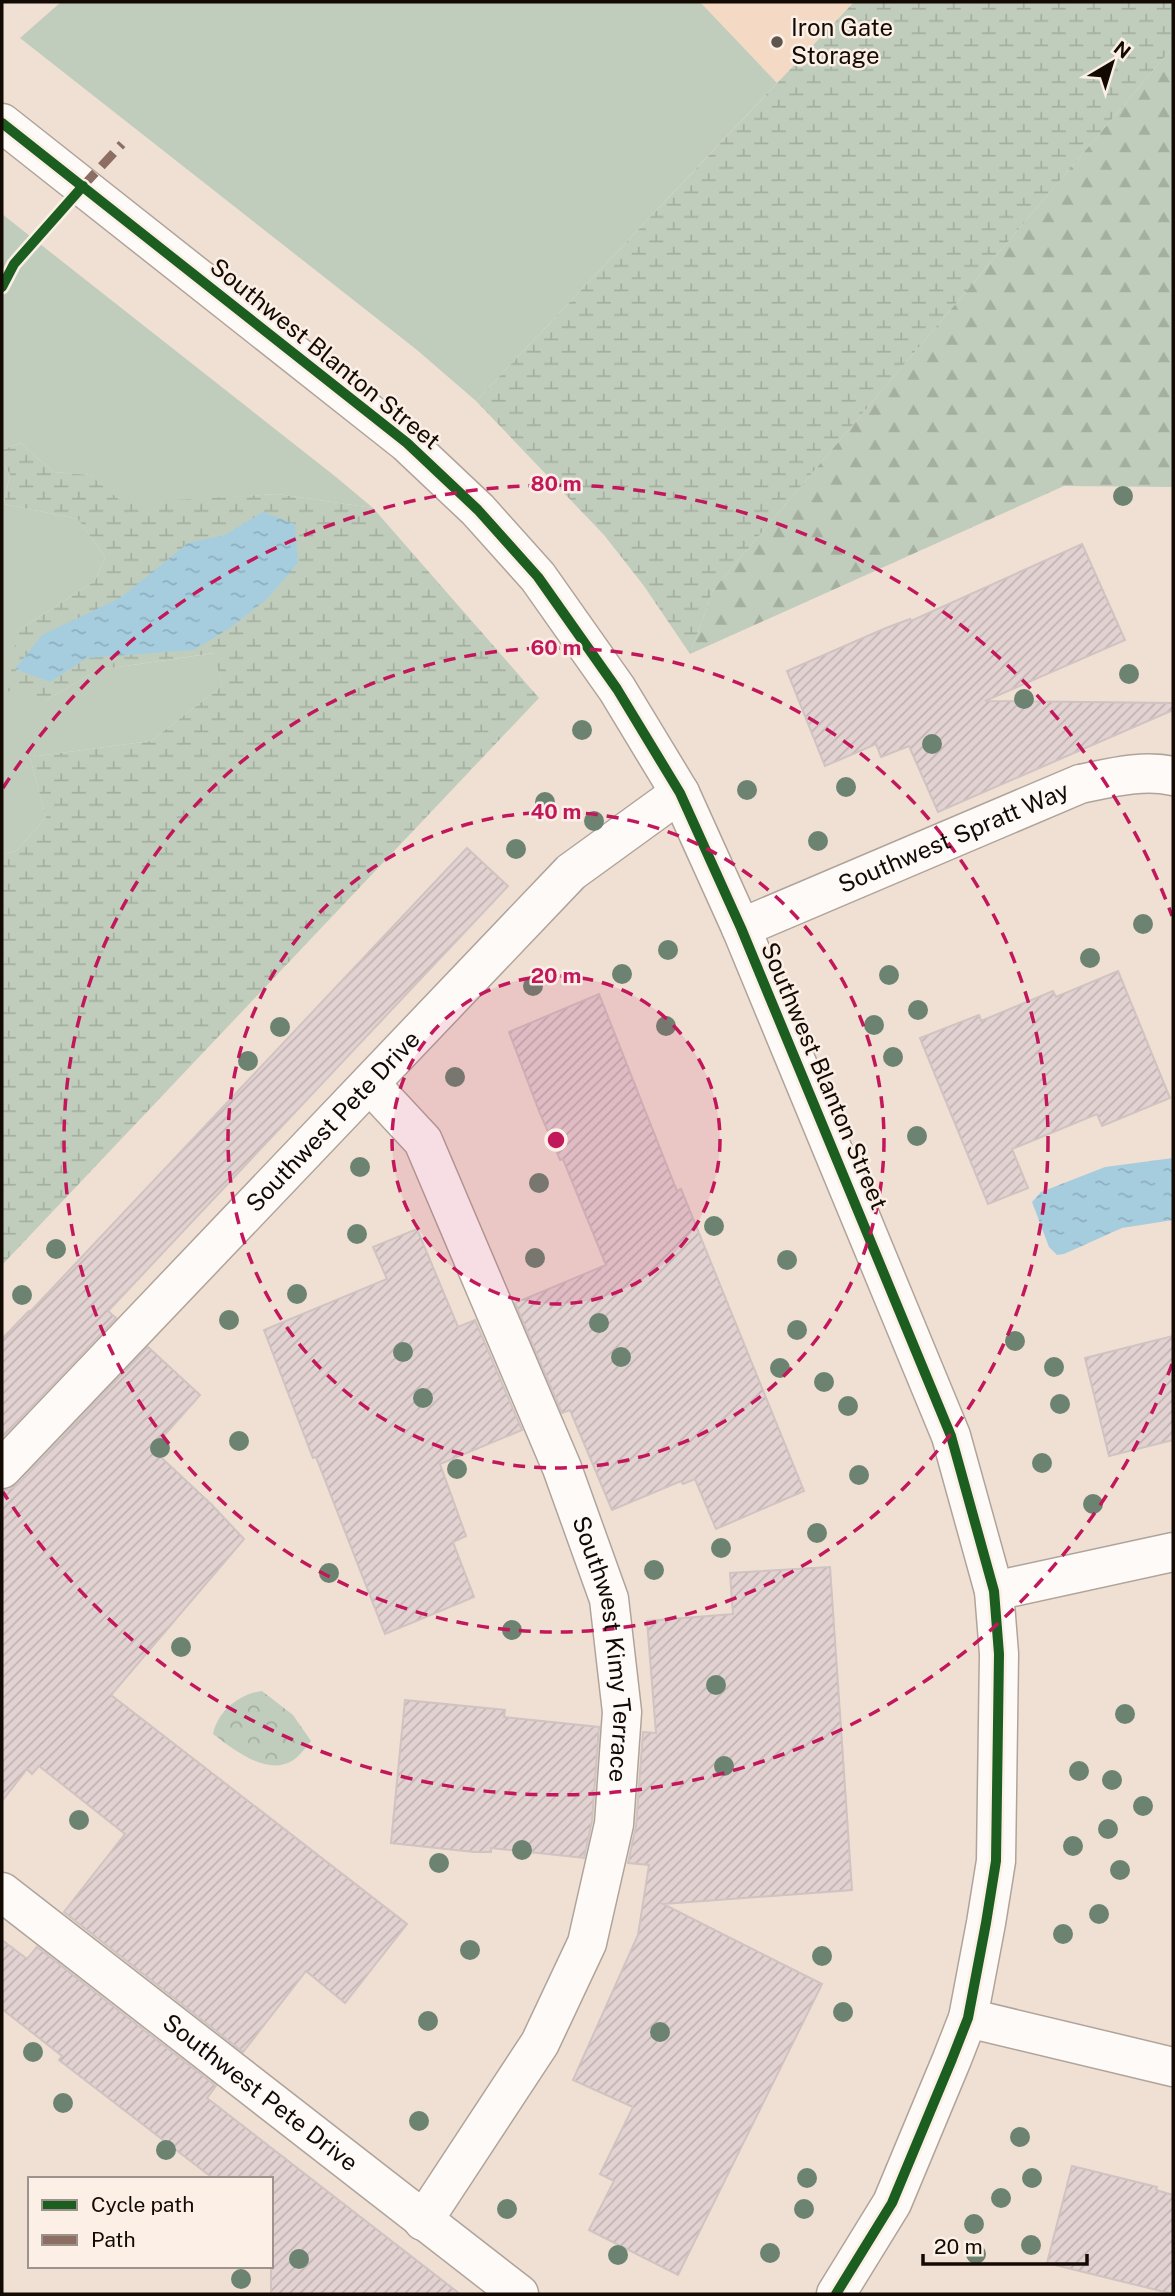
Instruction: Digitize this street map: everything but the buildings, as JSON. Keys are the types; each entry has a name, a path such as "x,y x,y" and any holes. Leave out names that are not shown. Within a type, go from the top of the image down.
{"street":[{"name":"Southwest Blanton Street","path":"2,123 407,443 478,510 538,577 617,689 680,793 741,928 951,1436 994,1591 999,1654 996,1861 968,2018 892,2203 836,2294"},
{"name":"Southwest Spratt Way","path":"741,928 1080,784 1123,775 1162,773 1173,776"},
{"name":"Southwest Pete Drive","path":"2,1469 571,872 680,793"},
{"name":"Southwest Kimy Terrace","path":"370,1084 423,1141 562,1468 609,1599 622,1712 614,1824 587,1943 540,2043 423,2221"},
{"path":"994,1591 1173,1552"},
{"name":"Southwest Pete Drive","path":"2,1892 519,2294"},
{"path":"968,2018 1173,2067"}],"shaded area":[{"name":"Iron Gate Storage","path":"700,2 854,2 777,83"}],"green space":[{"path":"61,2 700,2 777,83 476,401 417,350 20,38"},
{"path":"854,2 1173,2 1173,47 713,590 690,654 644,586 604,535 476,401"},
{"path":"1173,47 1173,487 1064,486 690,654 713,590"},
{"path":"2,214 373,508 278,494 123,504 90,475 54,472 20,443 2,450"},
{"path":"20,443 54,472 90,475 123,503 278,494 373,508 539,698 2,1265 2,854 16,851 46,818 30,757 151,741 222,686 214,653 98,670 46,700 8,691 17,631 95,581 105,557 78,519 4,504 10,474 2,462 2,450"},
{"path":"2,462 10,474 4,504 78,519 105,557 95,581 17,631 46,700 98,670 215,653 222,686 151,741 30,757 46,818 16,851 2,854"},
{"path":"262,1691 293,1715 311,1741 295,1759 282,1765 250,1759 213,1734 220,1718 231,1705 245,1696"}],"water":[{"path":"263,512 295,524 298,563 267,599 230,628 194,650 87,658 50,682 15,669 42,635 120,598 188,543 225,535"},
{"path":"1173,1158 1173,1220 1122,1228 1064,1254 1057,1255 1049,1247 1032,1202 1041,1192 1105,1167"}],"marked path":[{"path":"83,186 122,144"}],"cycle path":[{"path":"2,123 407,443 478,510 538,577 617,689 680,793 741,928 951,1436 994,1591 999,1654 996,1861 968,2018 892,2203 836,2294"},
{"path":"2,287 14,264 83,186"}],"place":[{"name":"Iron Gate Storage","path":"777,42"}]}
